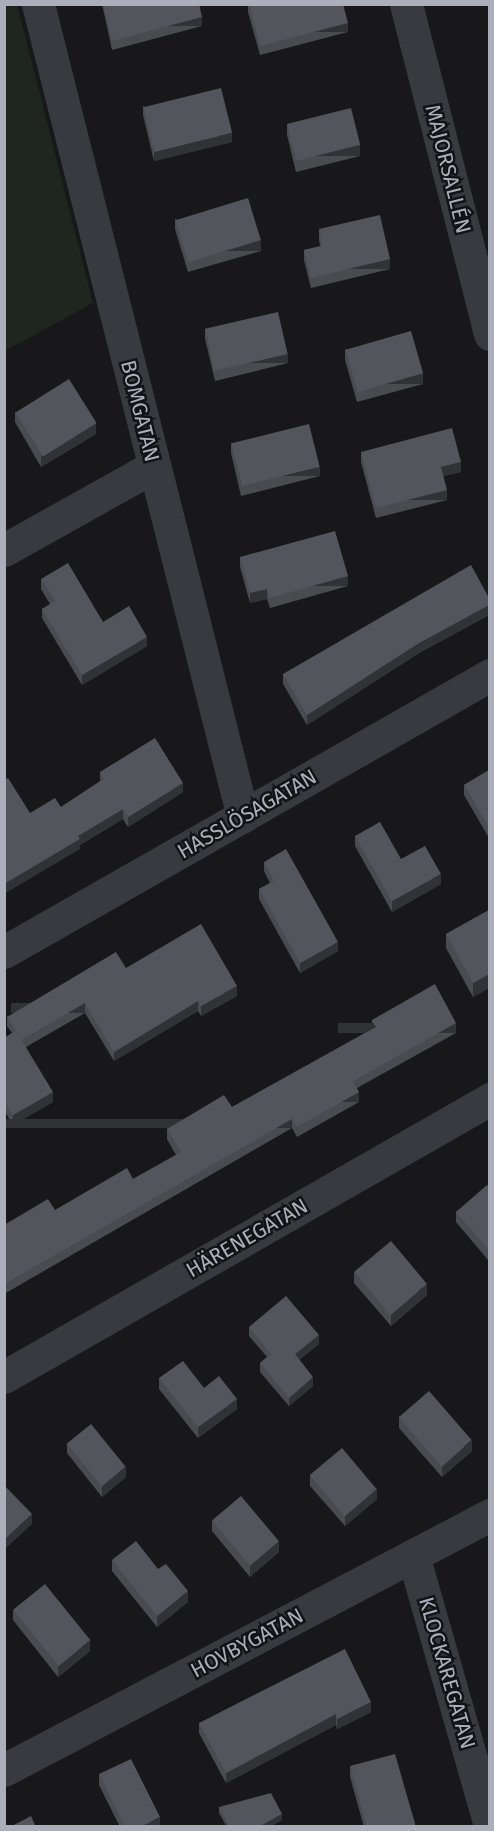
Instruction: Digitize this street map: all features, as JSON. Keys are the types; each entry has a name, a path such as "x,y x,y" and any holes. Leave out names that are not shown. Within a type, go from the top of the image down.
{"street":[{"name":"BOMGATAN","path":"38,4 243,817"},
{"name":"MAJORSALLÉN","path":"406,4 476,220 489,334"},
{"path":"4,550 154,466"},
{"name":"HASSLÖSAGATAN","path":"4,952 489,675"},
{"name":"HÄRENEGATAN","path":"4,1377 489,1099"},
{"name":"HOVBYGATAN","path":"4,1770 489,1515"},
{"name":"KLOCKAREGATAN","path":"413,1555 489,1825"}],"shaded area":[{"path":"17,4 93,303 5,351 4,5"}],"building":[{"path":"103,4 199,4 202,17 112,41"},
{"path":"249,4 343,4 348,23 260,46"},
{"path":"221,88 232,133 155,152 143,107"},
{"path":"351,108 360,145 296,161 287,124"},
{"path":"248,198 261,240 188,262 175,220"},
{"path":"380,215 390,259 311,278 304,250 322,246 319,229"},
{"path":"278,312 288,354 215,371 205,329"},
{"path":"411,331 423,373 358,392 346,350"},
{"path":"69,379 97,423 43,456 16,412"},
{"path":"309,424 320,467 242,486 231,443"},
{"path":"452,428 461,462 441,467 447,490 376,508 361,452"},
{"path":"335,531 348,576 270,598 267,589 250,593 240,557"},
{"path":"68,563 103,622 129,606 147,637 82,675 42,609 55,601 41,579"},
{"path":"471,565 489,598 489,605 419,643 307,715 283,674"},
{"path":"155,738 183,783 128,817 123,809 78,836 80,839 4,884 4,780 8,778 30,813 55,798 61,807 104,779 100,772"},
{"path":"489,770 489,828 464,785"},
{"path":"380,822 401,859 425,846 441,874 392,901 355,836"},
{"path":"286,849 338,942 300,963 259,889 274,881 264,862"},
{"path":"489,910 489,974 473,983 446,934"},
{"path":"201,924 237,986 201,1006 198,1001 114,1052 85,1003 21,1040 7,1017 116,952 126,968"},
{"path":"435,984 456,1023 353,1081 359,1092 297,1127 292,1119 4,1284 4,1225 48,1199 55,1210 127,1168 133,1179 181,1152 167,1129 224,1095 232,1107 376,1027 372,1020"},
{"path":"16,1031 53,1092 13,1115 4,1101 4,1038"},
{"path":"487,1185 489,1187 488,1249 456,1212"},
{"path":"391,1241 427,1284 390,1315 354,1272"},
{"path":"286,1296 319,1335 295,1354 313,1377 289,1398 260,1363 271,1354 249,1327"},
{"path":"183,1361 204,1388 219,1376 237,1399 198,1427 159,1378"},
{"path":"429,1391 472,1440 441,1466 399,1417"},
{"path":"91,1424 126,1467 102,1486 67,1444"},
{"path":"342,1448 377,1489 345,1516 310,1475"},
{"path":"4,1485 32,1514 4,1540"},
{"path":"241,1496 279,1541 250,1566 212,1520"},
{"path":"136,1541 158,1569 166,1564 188,1591 157,1616 112,1560"},
{"path":"45,1584 90,1640 58,1666 13,1610"},
{"path":"345,1649 371,1702 337,1719 336,1714 226,1773 199,1723"},
{"path":"395,1754 416,1827 367,1827 350,1766"},
{"path":"131,1759 160,1817 140,1827 125,1827 99,1774"},
{"path":"271,1793 282,1814 258,1827 230,1827 219,1807"},
{"path":"31,1816 36,1827 10,1827"}]}
